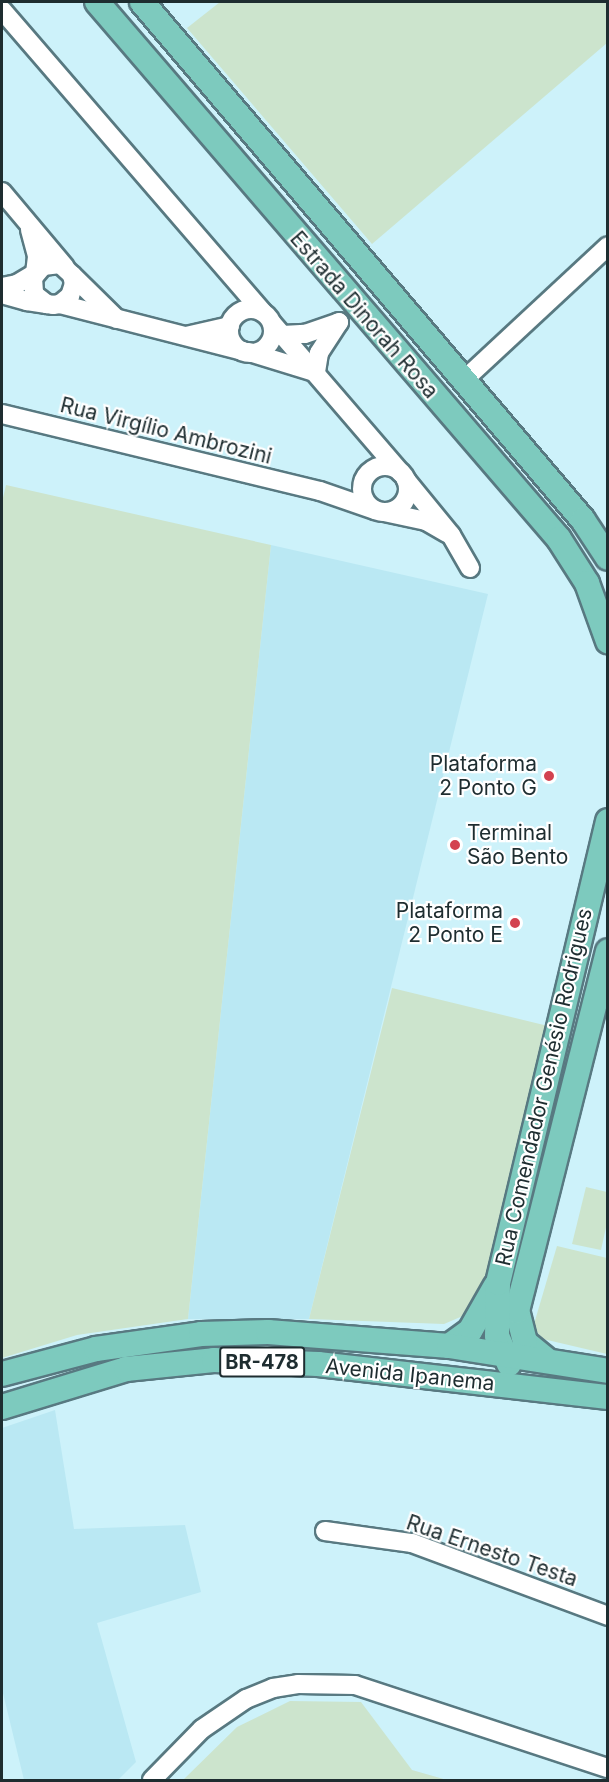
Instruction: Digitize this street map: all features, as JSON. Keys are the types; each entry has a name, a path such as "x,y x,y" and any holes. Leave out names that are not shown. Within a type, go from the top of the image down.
{"main road":[{"name":"Estrada Dinorah Rosa","path":"97,2 559,539 587,583 608,641"},
{"name":"Estrada Dinorah Rosa","path":"142,2 465,379 583,520 608,558"},
{"path":"587,583 608,602"},
{"name":"Rua Comendador Genésio Rodrigues","path":"502,1354 497,1336 498,1282 608,821"},
{"name":"Rua Comendador Genésio Rodrigues","path":"547,1360 525,1342 517,1311 608,951"},
{"path":"449,1346 474,1326 498,1282"},
{"name":"Avenida Ipanema","path":"2,1374 96,1349 201,1334 279,1332 449,1346 608,1371"},
{"path":"502,1354 528,1387"},
{"name":"Avenida Ipanema","path":"2,1407 126,1370 214,1360 318,1364 608,1397"}],"street":[{"path":"2,10 404,477 451,535 470,568"},
{"path":"2,192 69,271 118,320"},
{"path":"26,220 37,256 32,289 53,304"},
{"path":"465,379 608,246"},
{"path":"2,286 17,284 49,264 69,271"},
{"path":"223,266 235,319 232,341 246,352"},
{"path":"53,304 73,291 69,271"},
{"path":"2,294 53,304 246,352 316,373"},
{"path":"182,337 235,319 255,309 273,323 304,334 339,322 330,331 319,353 316,373"},
{"path":"246,352 269,344 273,323"},
{"name":"Rua Virgílio Ambrozini","path":"2,414 320,491 379,511 426,521 451,535"},
{"path":"363,432 370,462 364,479 363,497 379,511 400,505 408,489 404,477 394,468 377,467 364,479"},
{"name":"Rua Virgílio Ambrozini","path":"320,491 351,488 364,479"},
{"name":"Rua Ernesto Testa","path":"326,1531 412,1543 608,1616"},
{"path":"152,1780 202,1730 246,1699 273,1688 298,1684 355,1685 608,1768"}],"shaded area":[{"path":"271,545 488,594 309,1319 188,1319"},
{"path":"55,1410 74,1529 185,1525 201,1592 97,1623 136,1762 118,1780 24,1780 2,1689 2,1428"}],"green space":[{"path":"220,2 607,2 607,43 372,244 187,28"},
{"path":"6,485 271,545 188,1319 77,1335 2,1358 2,502"},
{"path":"392,988 548,1026 486,1283 465,1315 444,1324 309,1319"},
{"path":"586,1187 607,1192 607,1223 601,1250 572,1244"},
{"path":"557,1246 607,1258 607,1354 543,1339 536,1331 534,1324"},
{"path":"290,1701 361,1702 412,1770 447,1780 183,1780 237,1727"}],"place":[{"name":"Plataforma 2 Ponto G","path":"549,776"},
{"name":"Terminal São Bento","path":"455,845"},
{"name":"Plataforma 2 Ponto E","path":"515,923"}]}
